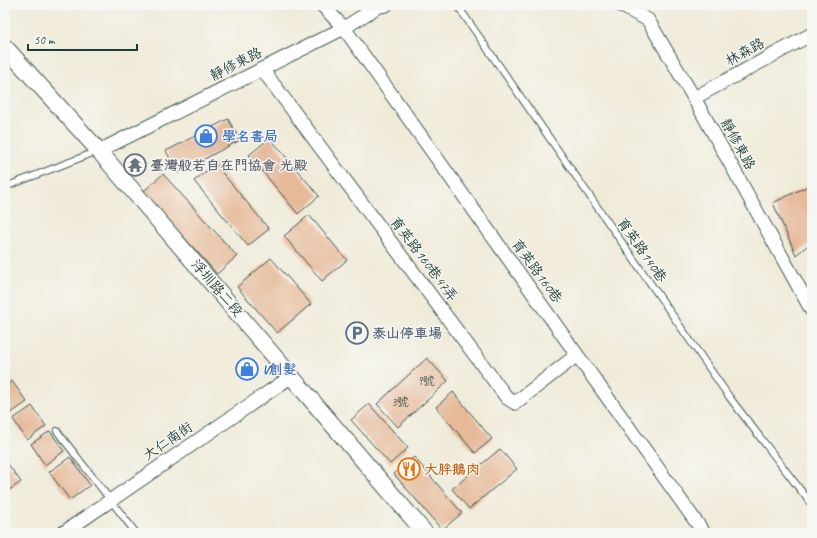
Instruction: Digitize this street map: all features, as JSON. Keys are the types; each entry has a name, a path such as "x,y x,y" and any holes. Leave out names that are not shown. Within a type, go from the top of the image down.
{"street":[{"name":"育英路160巷","path":"322,5 344,28 704,533"},
{"name":"靜修東路","path":"620,5 648,20 694,98 812,312"},
{"name":"靜修東路","path":"99,151 344,28 380,6"},
{"name":"林森路","path":"694,98 812,34"},
{"name":"浮圳路二段","path":"5,47 99,151 425,533"},
{"name":"育英路160巷47弄","path":"262,69 507,398 515,403 577,355"},
{"name":"大仁南街","path":"63,533 292,376"}],"lane":[{"name":"育英路140巷","path":"457,5 730,398 812,505"},
{"path":"5,187 99,151"},
{"path":"57,431 136,533"}],"building":[{"path":"228,119 240,140 178,173 166,151"},
{"path":"270,138 319,196 298,214 249,155"},
{"path":"215,164 269,229 248,246 194,181"},
{"path":"163,174 237,256 217,274 143,192"},
{"path":"812,184 812,242 796,255 773,203"},
{"path":"309,215 347,260 322,281 284,236"},
{"path":"271,258 311,304 277,333 237,287"},
{"path":"427,358 448,381 398,427 377,404"},
{"path":"12,381 27,402 8,415 5,412 5,386"},
{"path":"453,392 492,439 475,453 436,407"},
{"path":"369,404 408,448 390,464 351,420"},
{"path":"32,406 46,426 27,440 13,419"},
{"path":"50,431 64,451 45,465 31,444"},
{"path":"500,449 517,469 469,509 452,489"},
{"path":"70,457 90,485 70,500 49,472"},
{"path":"414,457 462,513 442,530 394,474"},
{"path":"5,460 21,482 5,493"}],"place":[{"name":"學名書局","path":"206,136"},
{"name":"臺灣般若自在門協會 光殿","path":"135,165"},
{"name":"泰山停車場","path":"357,333"},
{"name":"V創髮","path":"247,369"},
{"name":"大胖鵝肉","path":"409,469"}]}
